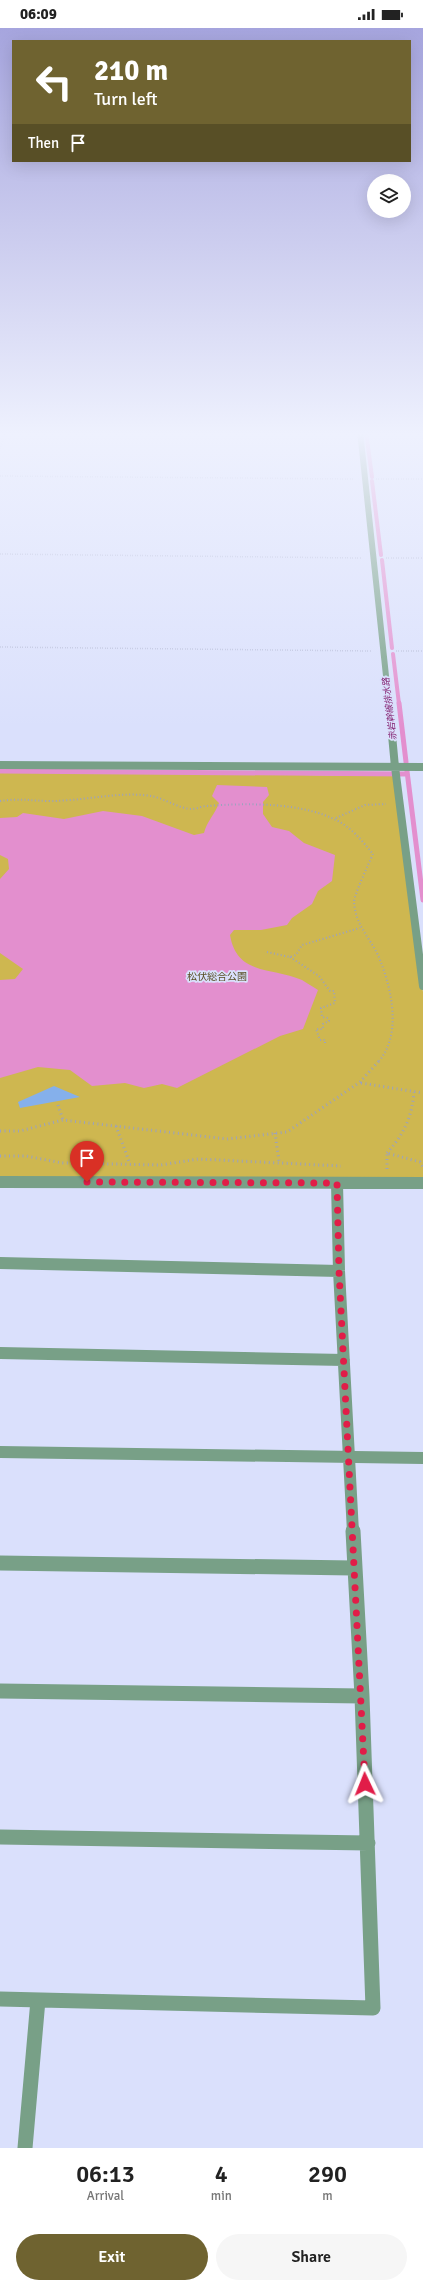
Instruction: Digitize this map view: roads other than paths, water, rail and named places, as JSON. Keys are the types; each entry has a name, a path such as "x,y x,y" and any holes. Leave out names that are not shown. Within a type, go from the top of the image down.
{"street":[{"path":"370,530 385,652 395,767 423,986"},
{"path":"0,765 423,767"},
{"path":"0,1182 423,1183"},
{"path":"0,1999 374,2008 362,1696 353,1568 349,1457 339,1271 337,1183"},
{"path":"0,1263 339,1271"},
{"path":"0,1353 344,1360"},
{"path":"0,1452 423,1458"},
{"path":"0,1563 353,1568"},
{"path":"0,1691 362,1696"},
{"path":"0,1837 368,1843"},
{"path":"25,2148 38,2000"}],"waterway":[{"name":"赤岩幹線排水路","path":"378,530 381,555"},
{"name":"赤岩幹線排水路","path":"382,560 392,648"},
{"name":"赤岩幹線排水路","path":"393,654 399,704"},
{"name":"赤岩幹線排水路","path":"399,703 406,762"},
{"path":"0,771 407,774"},
{"path":"407,771 423,900"}],"park label":[{"name":"松伏総合公園","path":"217,977"}]}
